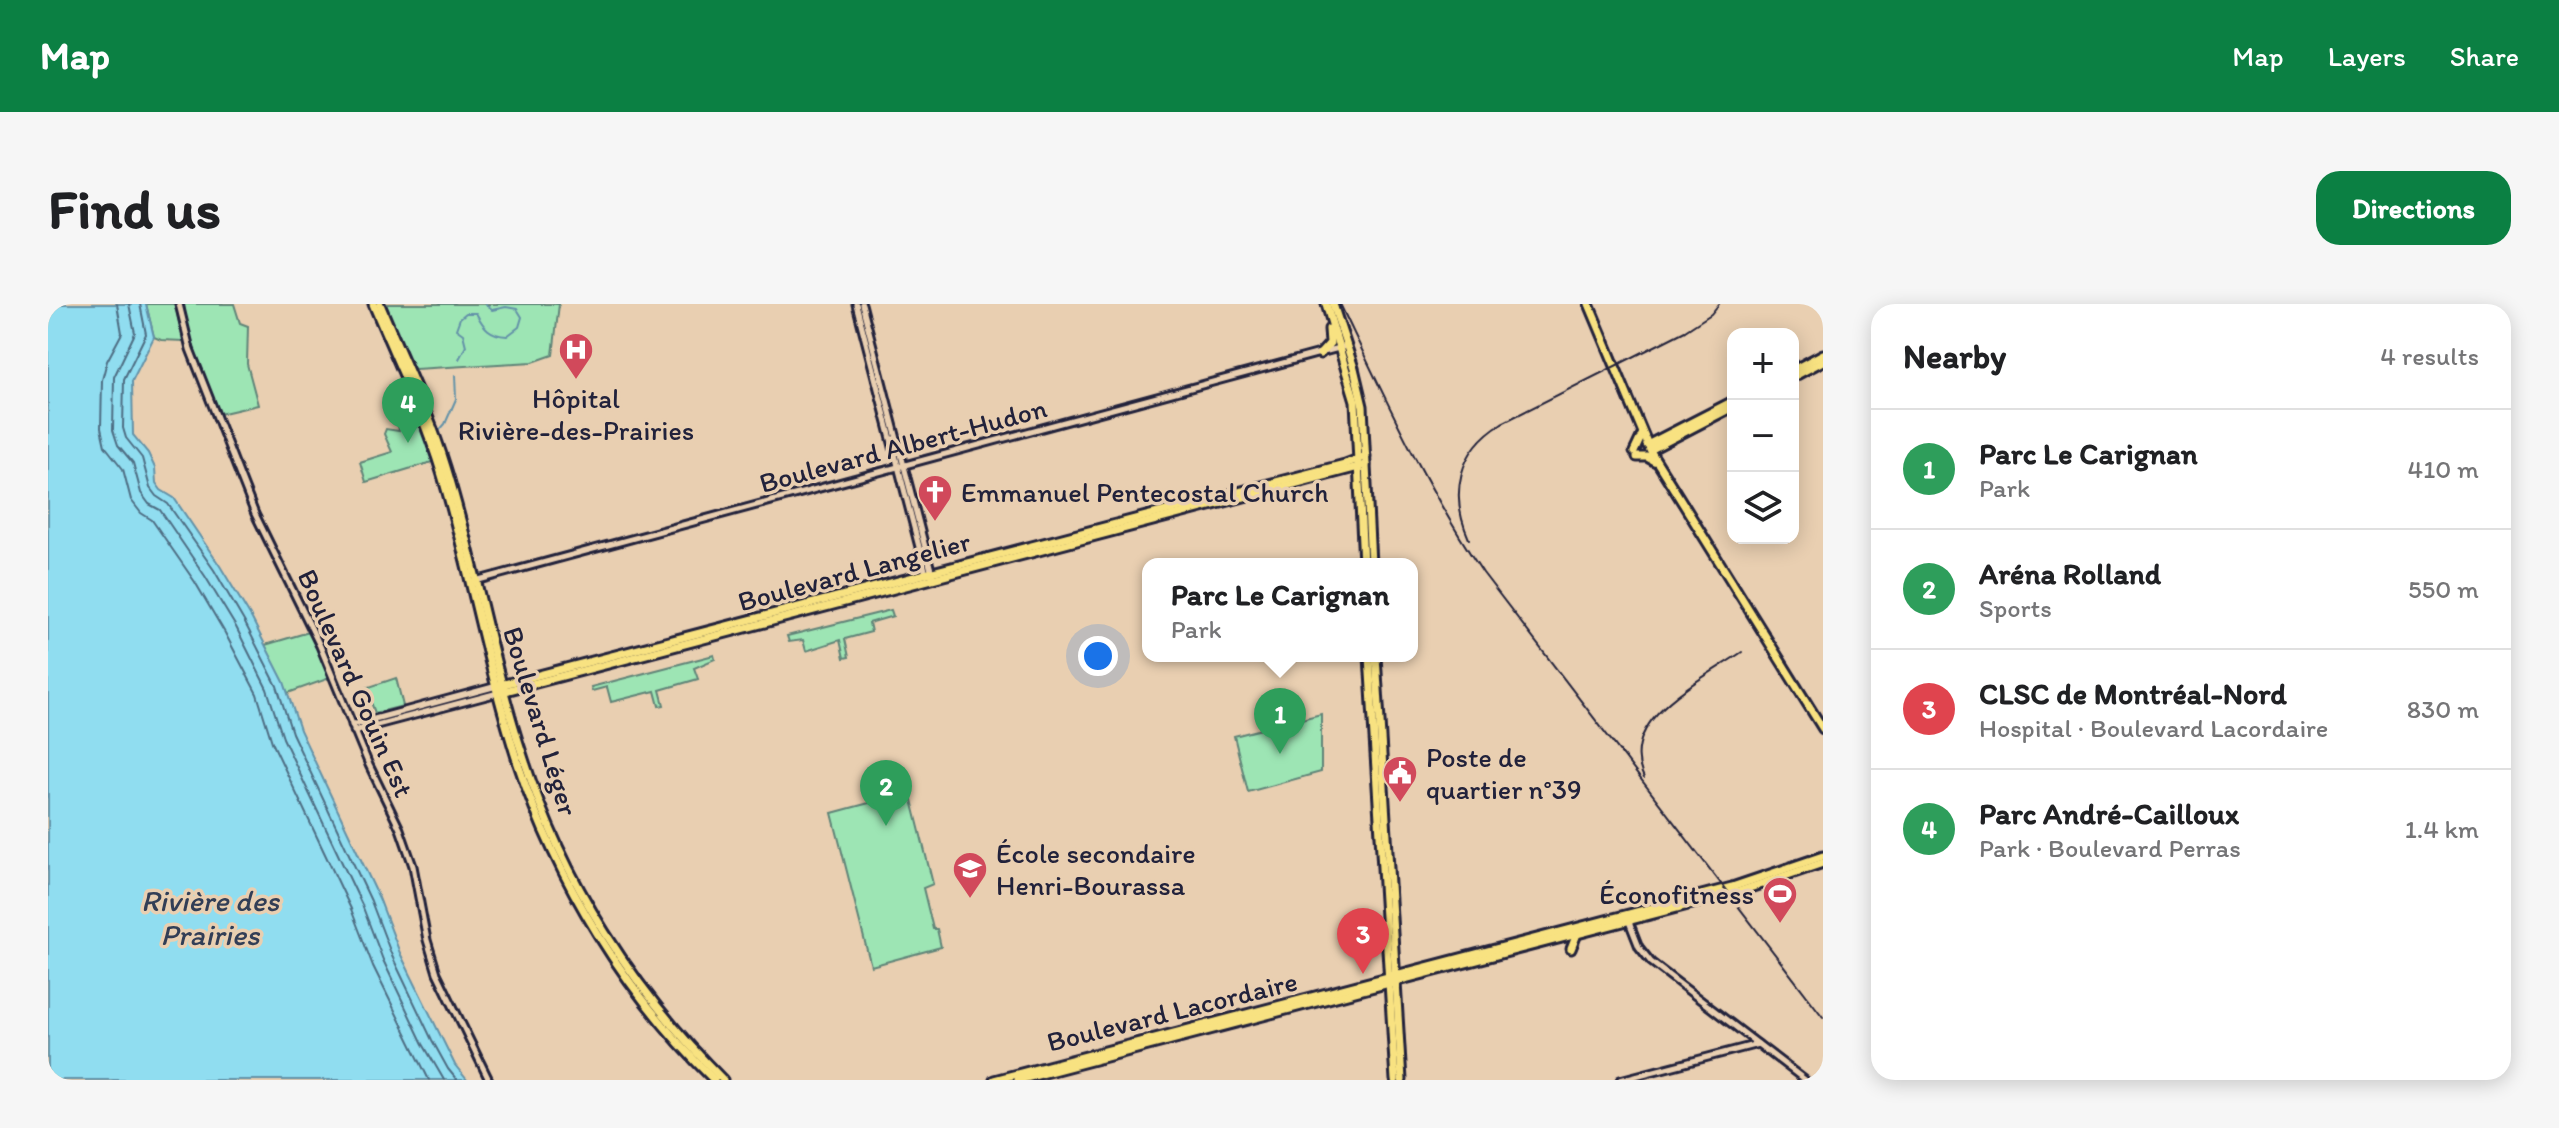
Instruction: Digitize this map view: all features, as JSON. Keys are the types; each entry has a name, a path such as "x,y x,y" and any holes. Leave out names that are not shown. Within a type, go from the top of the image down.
{"main road":[{"path":"373,304 444,470"},
{"path":"380,304 444,470"},
{"path":"1326,304 1343,348"},
{"path":"1333,304 1355,401 1371,558"},
{"path":"1589,304 1648,448 1823,729"},
{"path":"1320,354 1330,343 1330,319"},
{"path":"1799,367 1823,354"},
{"path":"1799,374 1823,361"},
{"path":"1661,469 1657,452 1664,440 1727,404"},
{"path":"1648,448 1727,410"},
{"path":"1642,433 1664,440"},
{"path":"1642,433 1636,454 1647,457 1661,469"},
{"path":"1363,462 1363,558"},
{"name":"Boulevard Langelier","path":"501,688 1363,462"},
{"name":"Boulevard Léger","path":"444,470 536,812 590,920 650,1009 714,1080"},
{"path":"1369,662 1402,1080"},
{"path":"1376,662 1394,951 1395,1080"},
{"name":"Boulevard Léger","path":"513,734 549,826 595,916 657,1007 723,1080"},
{"name":"Boulevard Lacordaire","path":"994,1080 1577,934 1741,885 1823,856"},
{"name":"Boulevard Lacordaire","path":"1018,1080 1392,979 1419,968 1738,892 1823,863"},
{"path":"1571,949 1577,934"},
{"path":"1394,951 1400,964 1408,969 1419,968"}],"street":[{"name":"Boulevard Gouin Est","path":"179,304 188,344 255,514 320,646 411,858 427,940 439,979 489,1080"},
{"path":"859,304 930,577"},
{"name":"Boulevard Albert-Hudon","path":"473,581 1343,348"},
{"name":"Boulevard Langelier","path":"353,728 501,688"},
{"path":"1627,917 1639,947 1651,962 1805,1080"},
{"path":"1620,1080 1758,1044"}],"green space":[{"path":"146,304 175,304 183,341 154,337"},
{"path":"184,304 234,304 240,323 248,326 247,364 258,405 219,414 191,344 182,311 185,311"},
{"path":"385,304 559,304 553,355 533,362 415,369 411,367"},
{"path":"413,411 435,461 366,482 360,462 392,452 384,434 386,429 399,431 397,417"},
{"path":"891,610 893,616 869,623 871,632 845,639 849,657 844,658 840,640 806,651 803,640 789,642 787,636"},
{"path":"309,632 330,678 288,693 265,645"},
{"path":"714,655 715,659 694,668 698,679 660,690 664,705 659,706 655,691 611,702 607,687 592,691 591,687"},
{"path":"396,678 403,706 375,713 366,688"},
{"path":"1321,714 1321,772 1248,792 1234,736"},
{"path":"910,792 933,884 923,888 941,947 871,966 832,813"}],"water":[{"name":"Rivière des Prairies","path":"48,304 146,304 154,337 132,381 133,435 148,453 155,468 156,483 174,498 252,619 284,682 300,730 379,898 400,953 455,1065 467,1080 48,1080"}],"waterway":[{"path":"459,359 466,346 463,334 456,329 460,318 466,313 476,313 485,327 496,334 507,336 519,327 522,317 517,309 506,307 492,310 485,304"},
{"path":"438,432 456,399 455,375"}],"railway":[{"path":"1340,304 1424,475 1483,573 1823,1017"},
{"path":"1469,539 1463,522 1459,490 1467,460 1487,434 1502,423 1685,331 1711,314 1719,304"},
{"path":"1644,778 1639,757 1642,737 1652,720 1686,689 1742,652"}],"place":[{"name":"Hôpital Rivière-des-Prairies","path":"576,381"},
{"name":"Parc André-Cailloux","path":"408,443"},
{"name":"Emmanuel Pentecostal Church","path":"935,523"},
{"name":"Parc Le Carignan","path":"1280,754"},
{"name":"Poste de quartier n°39","path":"1400,804"},
{"name":"Aréna Rolland","path":"886,826"},
{"name":"École secondaire Henri-Bourassa","path":"970,900"},
{"name":"Éconofitness","path":"1780,925"},
{"name":"CLSC de Montréal-Nord","path":"1363,974"}]}
